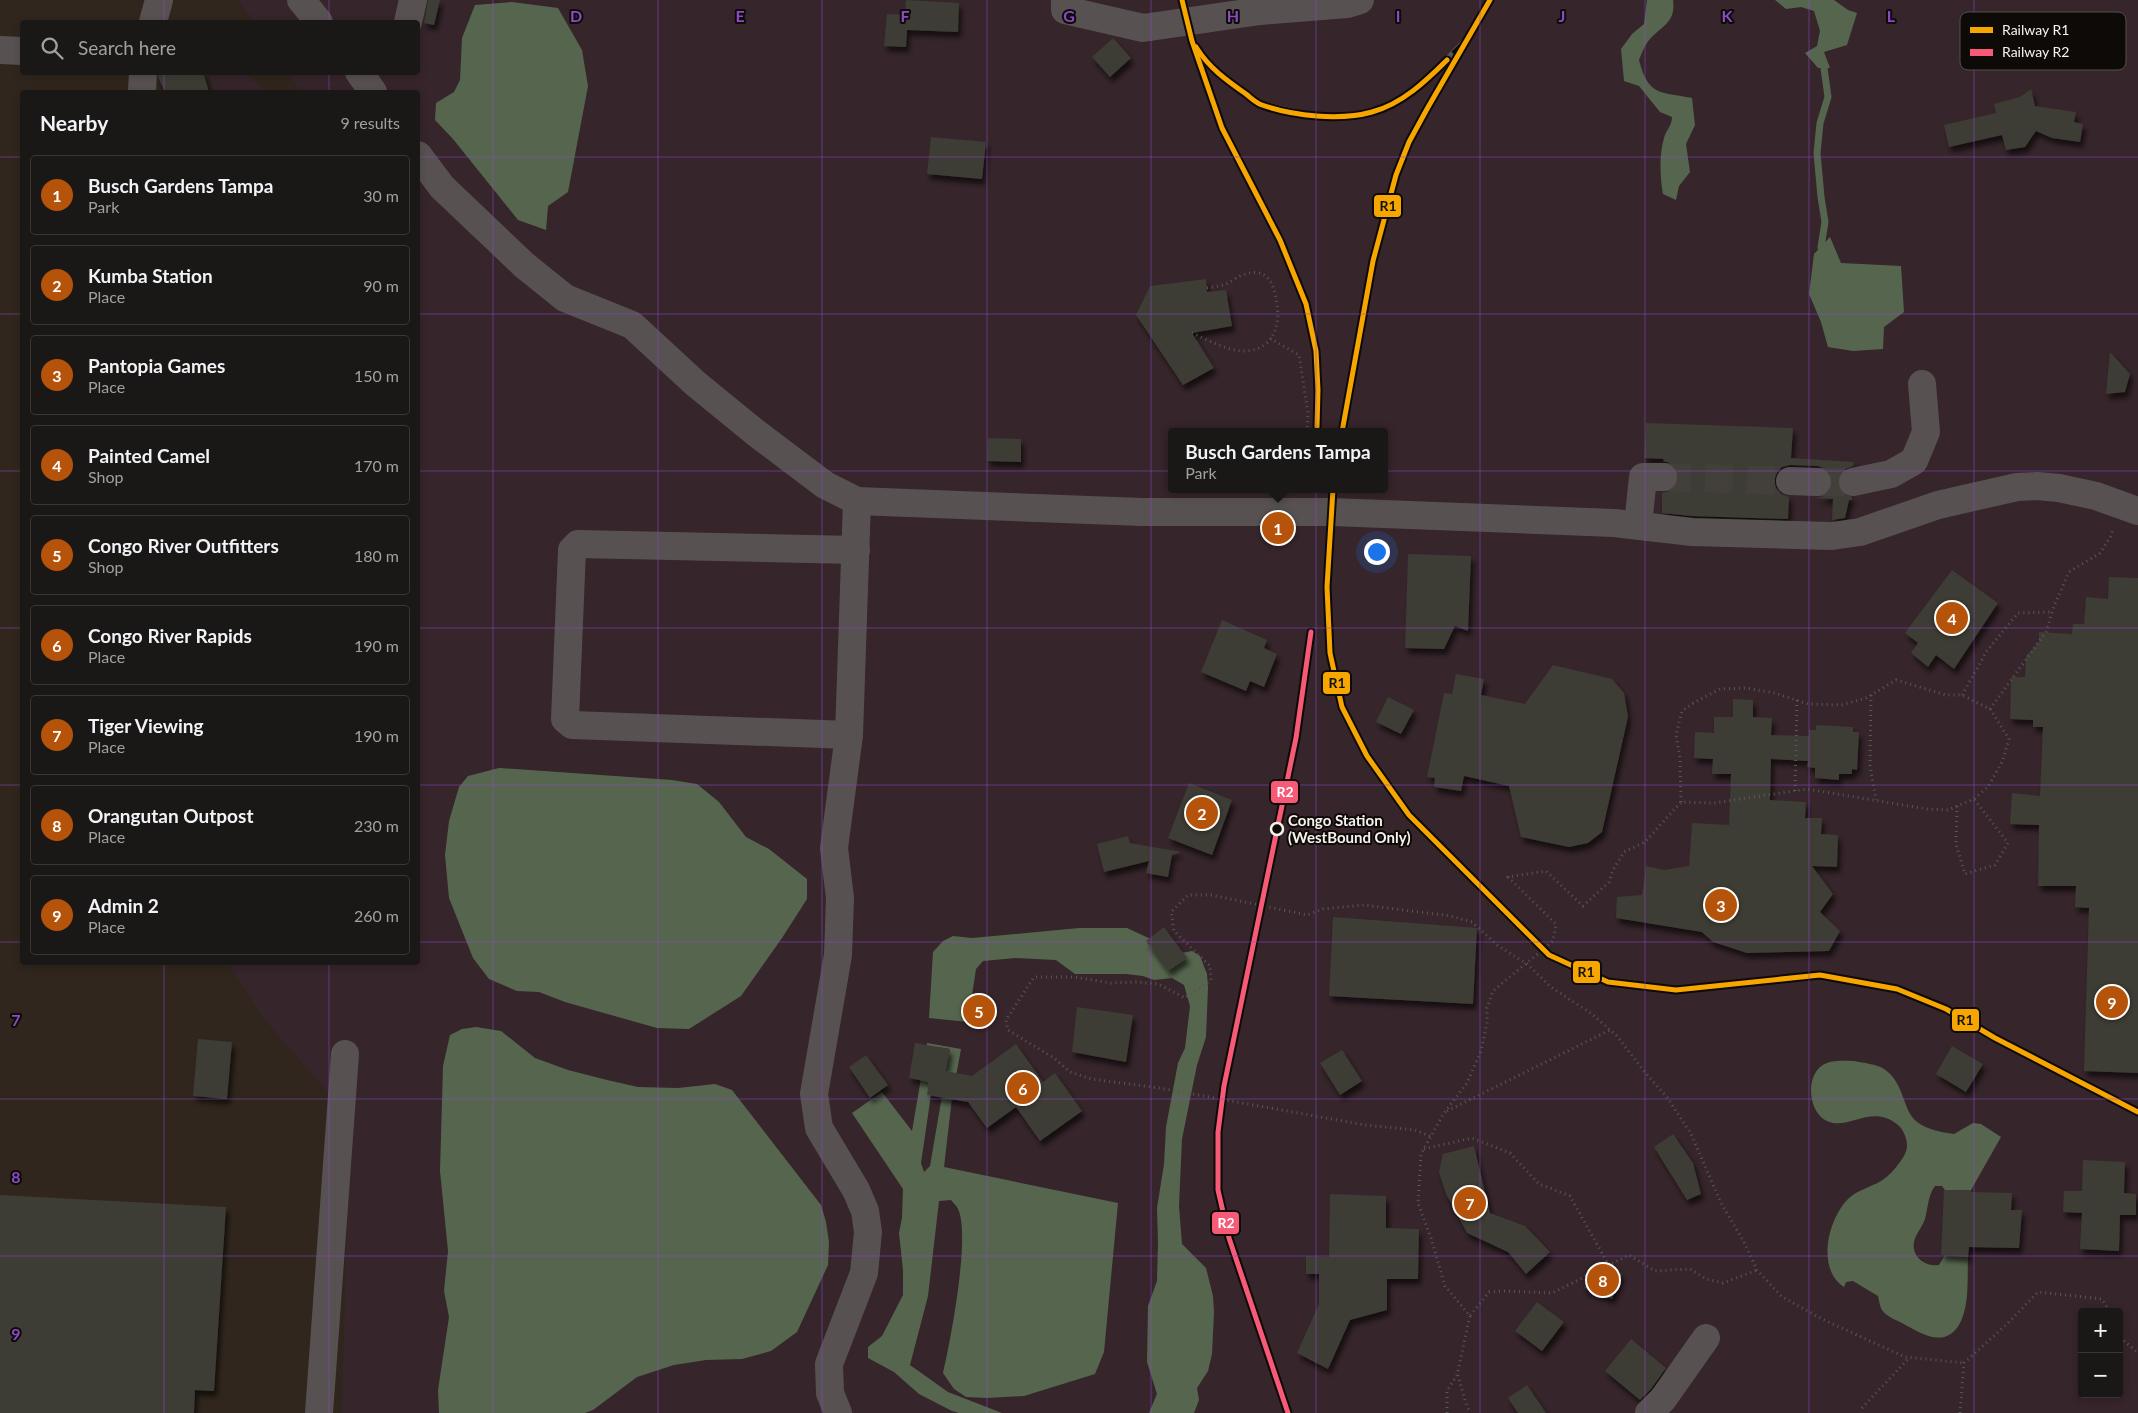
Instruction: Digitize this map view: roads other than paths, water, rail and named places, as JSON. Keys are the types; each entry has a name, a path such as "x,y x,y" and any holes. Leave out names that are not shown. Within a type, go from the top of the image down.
{"lane":[{"path":"154,20 159,0"},
{"path":"301,0 317,20"},
{"path":"408,20 413,0"},
{"path":"1065,0 1065,10 1143,28 1260,11 1347,4 1360,0"},
{"path":"0,50 20,51"},
{"path":"142,90 143,75"},
{"path":"420,158 442,187 484,228 537,276 565,298 632,325 696,384 756,433 825,485 857,501 1142,512 1332,512 1638,525 1692,532 1844,536 1938,505 2017,487 2060,488 2096,496 2138,511"},
{"path":"1853,482 1892,474 1914,461 1926,432 1922,384"},
{"path":"1638,525 1643,477 1663,477"},
{"path":"1790,481 1817,482"},
{"path":"838,1413 830,1393 829,1364 864,1273 868,1232 865,1211 856,1190 819,1128 814,1094 838,955 840,898 834,848 849,735 857,501"},
{"path":"849,735 572,725 565,719 572,550 578,544 856,550"},
{"path":"319,1413 345,1054"},
{"path":"1649,1413 1663,1399 1706,1338"}],"waterway":[{"path":"1821,247 1825,222 1817,153 1820,123 1828,97 1824,68"}],"tunnel":[{"path":"1663,477 1790,481"},
{"path":"1817,482 1853,482"}],"railway":[{"path":"1192,41 1210,66 1261,104 1310,115 1338,116 1372,112 1397,100 1423,83 1466,40 1490,0"}],"rail line":[{"name":"R1","path":"1182,0 1192,41 1222,128 1280,240 1306,304 1316,351 1317,427"},
{"name":"R1","path":"1343,428 1373,261 1396,175 1409,142 1490,0"},
{"name":"R1","path":"1196,47 1218,73 1258,103 1288,112 1331,117 1359,115 1383,108 1413,91 1447,60"},
{"name":"R1","path":"1333,493 1327,587 1330,653 1342,707 1367,756 1409,815 1549,955 1608,982 1676,990 1820,975 1897,989 1946,1009 1995,1038 2138,1112"},
{"name":"R2","path":"1288,1413 1229,1238 1218,1190 1218,1132 1224,1086 1296,738 1311,632"}],"place":[{"name":"Busch Gardens Tampa","path":"1278,528"},
{"name":"Painted Camel","path":"1952,618"},
{"name":"Kumba Station","path":"1202,813"},
{"name":"Congo Station (WestBound Only)","path":"1277,829"},
{"name":"Pantopia Games","path":"1721,905"},
{"name":"Admin 2","path":"2112,1002"},
{"name":"Congo River Outfitters","path":"979,1011"},
{"name":"Congo River Rapids","path":"1023,1088"},
{"name":"Tiger Viewing","path":"1470,1203"},
{"name":"Orangutan Outpost","path":"1603,1280"}]}
